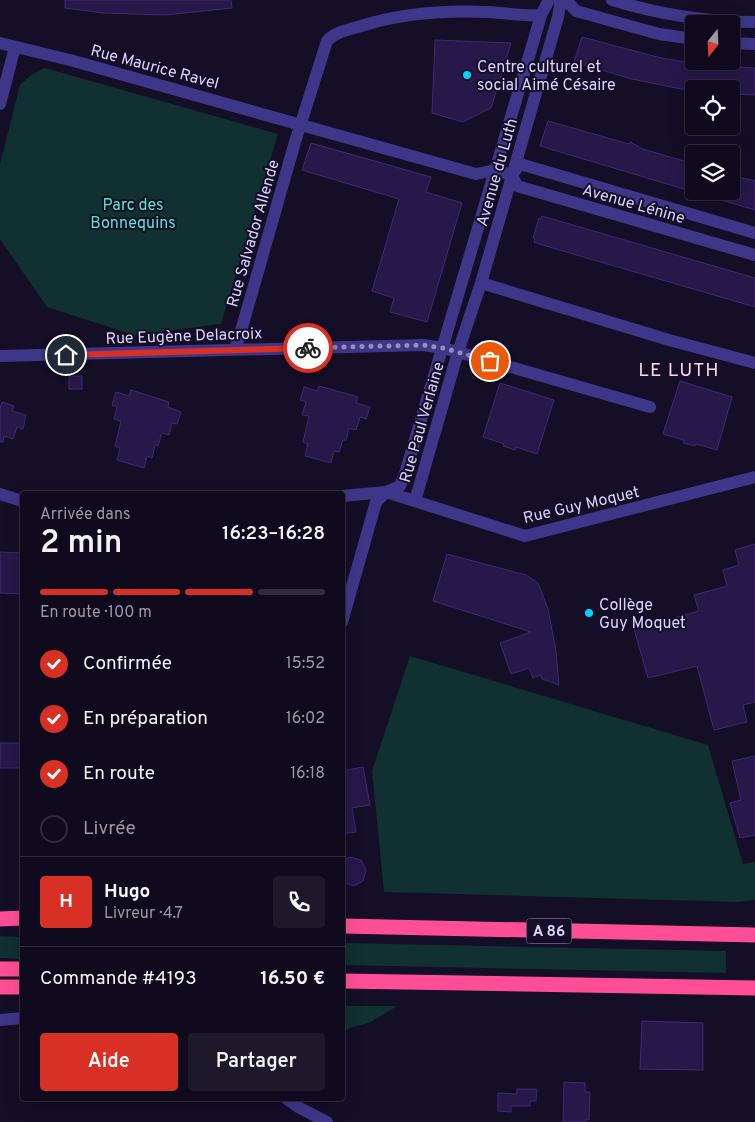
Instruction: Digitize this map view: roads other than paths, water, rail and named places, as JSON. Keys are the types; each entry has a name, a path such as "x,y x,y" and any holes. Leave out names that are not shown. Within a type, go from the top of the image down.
{"highway":[{"path":"0,918 20,918"},
{"name":"A 86","path":"345,926 755,936"},
{"path":"0,969 20,969"},
{"path":"345,981 755,988"},
{"path":"0,987 20,987"}],"street":[{"name":"Avenue du Luth","path":"443,348 542,15 549,0"},
{"name":"Avenue du Luth","path":"458,352 481,283 558,17 561,0"},
{"path":"566,0 576,11 658,34 685,38"},
{"path":"612,0 647,11 732,22 755,22"},
{"name":"Rue Salvador Allende","path":"234,350 327,41 333,34 373,22 418,14 480,12 522,16 542,15"},
{"name":"Rue Maurice Ravel","path":"0,43 70,60 476,174 495,170"},
{"path":"740,43 755,44"},
{"path":"0,104 15,47"},
{"name":"Avenue Lénine","path":"512,174 520,164 755,233"},
{"name":"Avenue Lénine","path":"495,170 512,174"},
{"name":"Avenue Lénine","path":"512,174 517,186 755,255"},
{"path":"481,283 669,340 755,363"},
{"name":"Rue Eugène Delacroix","path":"0,356 423,345 458,352 650,408"},
{"name":"Rue Paul Verlaine","path":"345,611 376,502 386,492 400,486 443,348"},
{"name":"Rue Paul Verlaine","path":"386,492 415,501 458,352"},
{"name":"Rue Guy Moquet","path":"415,501 525,536 755,477"},
{"path":"345,496 386,492"},
{"path":"0,494 20,500"},
{"path":"0,1020 20,1018"},
{"path":"290,1101 327,1122"}],"place":[{"name":"Centre culturel et social Aimé Césaire","path":"467,75"},
{"name":"Collège Guy Moquet","path":"589,613"}],"district":[{"name":"LE LUTH","path":"679,369"}],"park label":[{"name":"Parc des Bonnequins","path":"133,213"}]}
